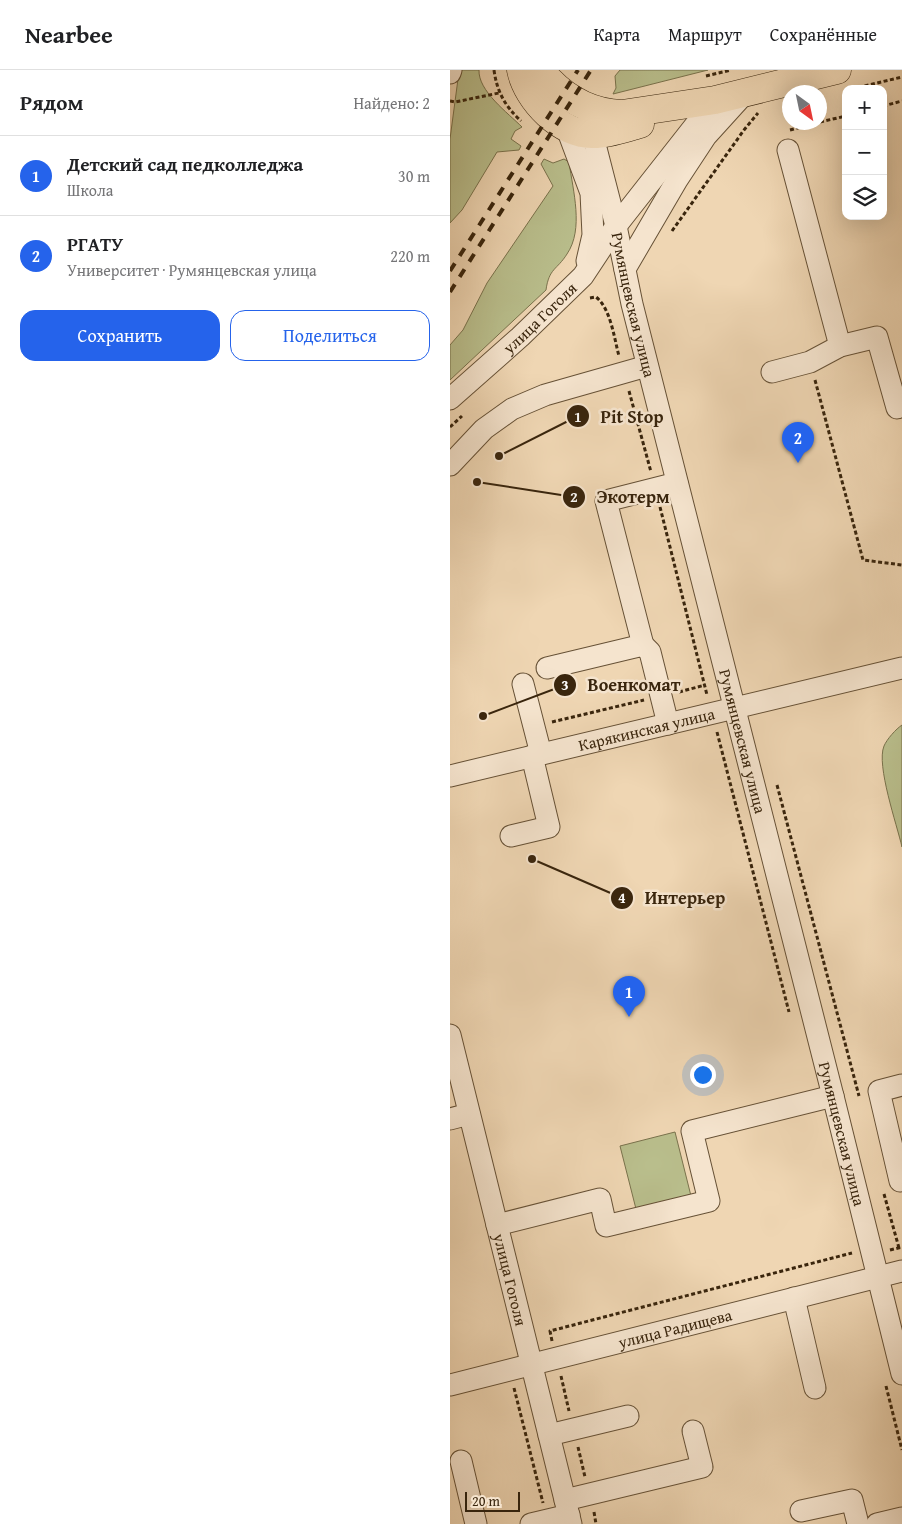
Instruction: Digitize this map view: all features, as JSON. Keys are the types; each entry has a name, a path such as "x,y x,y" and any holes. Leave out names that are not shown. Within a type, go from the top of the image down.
{"main road":[{"path":"521,70 526,85 539,105 548,114 578,132 594,134 624,128 715,100"},
{"path":"540,70 556,88 585,107 607,114 622,114 715,100 753,102 837,70"}],"street":[{"name":"улица Гоголя","path":"450,399 583,276 616,226 715,100"},
{"path":"625,270 677,180 706,136 753,102"},
{"name":"Румянцевская улица","path":"585,107 594,134 647,366 833,1096 868,1279 894,1379"},
{"name":"Румянцевская улица","path":"566,126 591,193 593,235 583,276"},
{"path":"788,150 840,346"},
{"path":"772,372 810,362 840,346 877,337 897,408 902,406"},
{"path":"450,465 484,429 512,409 545,395 647,366"},
{"path":"668,724 650,652 643,645 606,501 677,483"},
{"path":"547,668 643,645"},
{"name":"Карякинская улица","path":"450,776 902,668"},
{"path":"511,836 549,827 536,755 534,726 523,684"},
{"name":"улица Гоголя","path":"450,1035 460,1117 498,1224 568,1513"},
{"path":"892,1185 879,1091 902,1086"},
{"path":"498,1224 600,1199 606,1226 709,1201 692,1131 833,1096"},
{"name":"улица Радищева","path":"450,1385 902,1271"},
{"path":"794,1298 815,1388"},
{"path":"549,1434 628,1416"},
{"path":"539,1522 702,1467 693,1431"},
{"path":"461,1461 476,1524"},
{"path":"801,1511 852,1500 858,1524"},
{"path":"877,1524 902,1518"}],"path":[{"path":"869,85 902,77"},
{"path":"450,101 455,102 499,93"},
{"path":"887,105 902,101"},
{"path":"670,233 744,130 753,102"},
{"path":"827,120 842,117"},
{"path":"609,318 655,488 790,1016"},
{"path":"810,362 863,560 902,565"},
{"path":"534,726 705,685"},
{"path":"775,780 861,1104"},
{"path":"892,1185 899,1248"},
{"path":"849,1244 868,1279"},
{"path":"509,1371 539,1522"},
{"path":"894,1379 902,1450"}],"green space":[{"path":"461,70 479,70 483,86 488,94 522,127 515,131 511,139 521,146 519,150 497,152 462,210 450,223 450,139 458,79"},
{"path":"620,70 708,70 613,94 616,88 615,76"},
{"path":"544,159 553,163 564,159 569,162 576,210 575,233 572,244 567,254 551,273 546,290 450,380 450,345 463,330 487,283 553,186 541,164"},
{"path":"902,725 902,847 888,795 882,755 887,740"},
{"path":"675,1132 691,1196 636,1209 620,1146"}],"railway":[{"path":"450,271 578,70"},
{"path":"450,292 591,70"}],"place":[{"name":"Pit Stop","path":"499,456"},
{"name":"РГАТУ","path":"798,463"},
{"name":"Экотерм","path":"477,482"},
{"name":"Военкомат","path":"483,716"},
{"name":"Интерьер","path":"532,859"},
{"name":"Детский сад педколледжа","path":"629,1017"}]}
